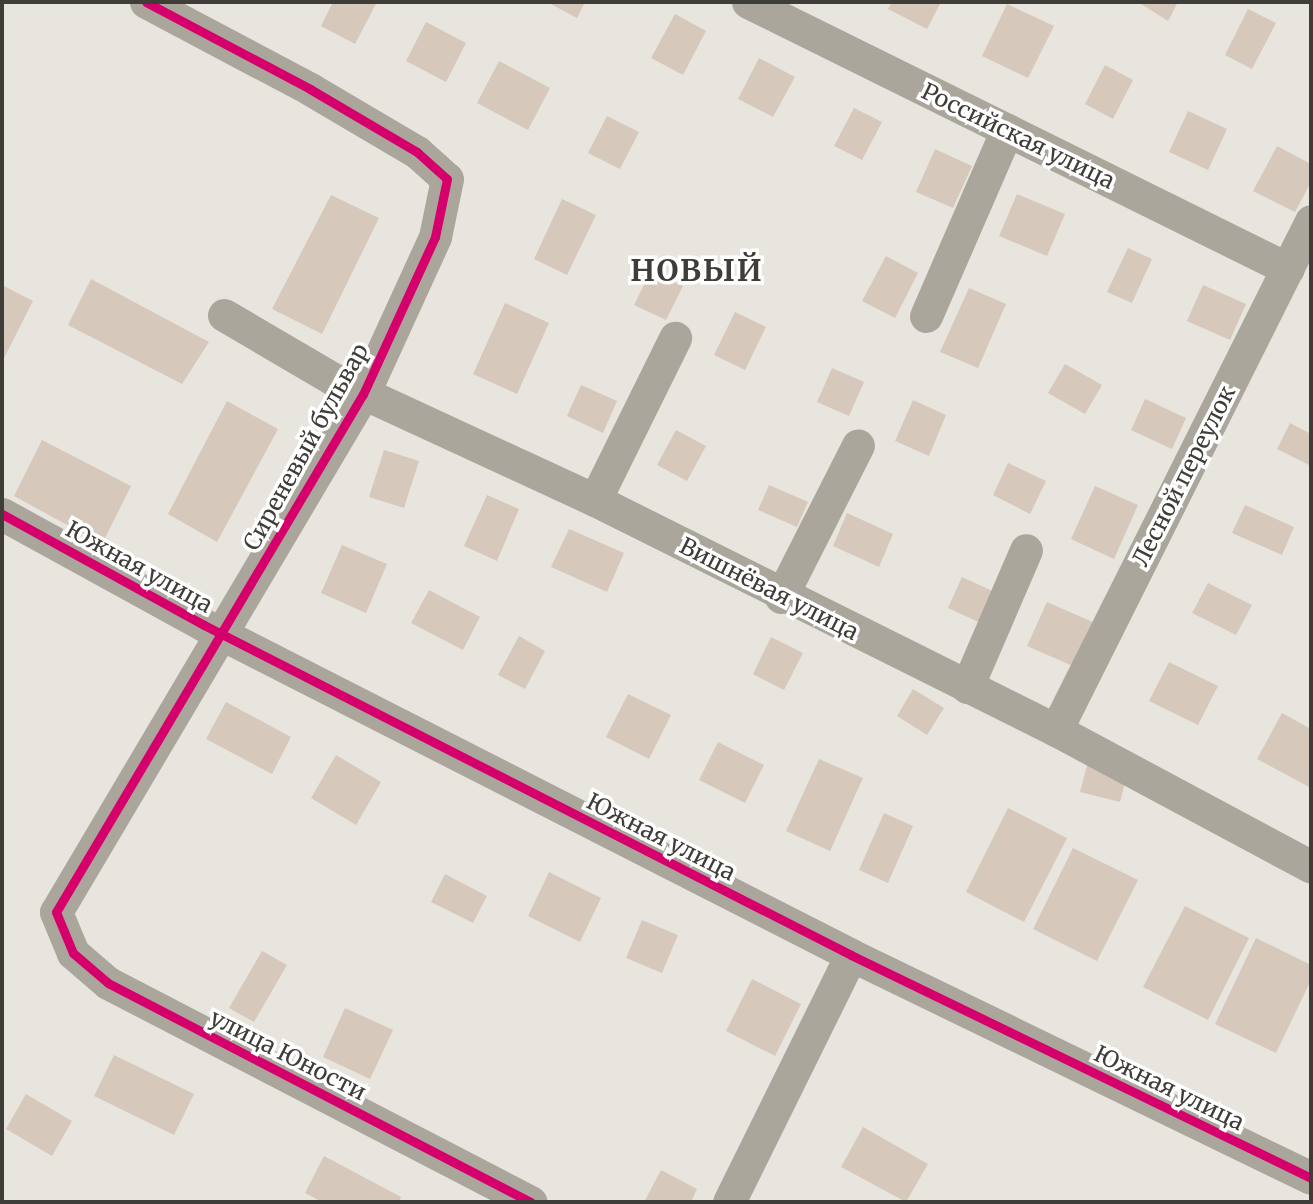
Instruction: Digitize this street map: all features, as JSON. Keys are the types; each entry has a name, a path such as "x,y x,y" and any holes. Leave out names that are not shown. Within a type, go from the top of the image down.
{"street":[{"name":"Сиреневый бульвар","path":"56,912 363,394 435,237 447,180 417,152 322,96 146,2"},
{"name":"Российская улица","path":"748,2 1288,270"},
{"path":"926,316 1007,131"},
{"name":"Лесной переулок","path":"1056,730 1311,221"},
{"name":"Вишнёвая улица","path":"224,315 363,394 595,500 781,597 1056,730 1309,860"},
{"path":"595,500 675,338"},
{"path":"781,597 858,445"},
{"name":"Южная улица","path":"2,514 222,634 851,955 1311,1178"},
{"path":"967,687 1026,550"},
{"name":"улица Юности","path":"56,912 73,953 108,983 531,1202"},
{"path":"729,1202 851,955"}],"building":[{"path":"333,2 377,2 355,44 321,26"},
{"path":"547,2 585,2 577,18"},
{"path":"892,2 941,2 927,29 888,9"},
{"path":"1138,2 1178,2 1168,21"},
{"path":"1007,4 1054,26 1028,78 982,56"},
{"path":"1248,9 1276,23 1252,69 1225,55"},
{"path":"675,14 706,31 683,75 651,58"},
{"path":"426,22 466,43 446,82 406,61"},
{"path":"759,58 795,77 773,117 738,99"},
{"path":"499,61 550,88 528,130 477,103"},
{"path":"1105,65 1133,80 1113,119 1085,104"},
{"path":"854,108 882,122 862,160 834,146"},
{"path":"1188,111 1227,129 1208,170 1169,152"},
{"path":"607,116 639,132 620,169 588,153"},
{"path":"1277,146 1311,164 1311,182 1295,212 1253,191"},
{"path":"935,149 972,166 953,208 916,192"},
{"path":"1017,194 1065,214 1047,256 999,236"},
{"path":"331,195 379,218 322,334 272,309"},
{"path":"562,199 596,215 567,275 534,259"},
{"path":"1128,248 1152,259 1132,303 1107,292"},
{"path":"886,256 918,273 895,318 862,301"},
{"path":"651,271 683,286 666,320 634,305"},
{"path":"91,279 209,342 182,384 68,325"},
{"path":"2,285 33,301 2,362"},
{"path":"1203,285 1246,304 1230,340 1187,321"},
{"path":"969,288 1006,304 978,368 940,352"},
{"path":"505,303 549,323 517,394 473,374"},
{"path":"735,312 766,327 745,370 714,355"},
{"path":"1065,364 1102,385 1085,414 1048,393"},
{"path":"832,368 864,382 849,416 817,402"},
{"path":"581,385 617,401 603,433 567,416"},
{"path":"1145,399 1186,418 1172,449 1131,430"},
{"path":"913,400 946,415 929,456 895,441"},
{"path":"227,401 278,429 217,542 168,514"},
{"path":"1290,423 1311,434 1311,466 1277,449"},
{"path":"676,430 706,446 687,481 657,465"},
{"path":"42,440 131,486 102,544 14,496"},
{"path":"384,450 419,461 404,508 369,497"},
{"path":"1008,463 1046,481 1030,514 993,495"},
{"path":"769,485 808,502 797,527 758,510"},
{"path":"1095,486 1138,505 1114,559 1071,539"},
{"path":"487,495 519,509 497,561 464,546"},
{"path":"1245,505 1294,527 1282,555 1232,533"},
{"path":"847,513 893,534 879,567 833,546"},
{"path":"569,529 624,553 607,592 551,567"},
{"path":"342,545 387,564 366,613 321,593"},
{"path":"962,577 1001,595 987,626 948,608"},
{"path":"1208,583 1252,605 1236,635 1192,613"},
{"path":"429,590 480,617 463,650 411,623"},
{"path":"1047,602 1095,623 1075,667 1027,646"},
{"path":"519,636 545,651 525,689 498,675"},
{"path":"771,637 803,653 784,690 753,674"},
{"path":"1169,662 1218,686 1198,725 1149,701"},
{"path":"913,689 944,708 927,735 897,716"},
{"path":"628,694 671,715 649,759 606,737"},
{"path":"226,702 291,737 272,774 206,739"},
{"path":"1282,713 1311,729 1311,788 1257,759"},
{"path":"718,742 764,765 745,803 699,780"},
{"path":"336,755 381,782 356,825 311,798"},
{"path":"819,759 863,778 830,851 786,831"},
{"path":"1087,765 1127,775 1120,802 1080,792"},
{"path":"1008,808 1067,838 1024,922 966,892"},
{"path":"884,813 913,826 888,883 859,870"},
{"path":"1073,848 1138,880 1097,961 1033,929"},
{"path":"549,872 601,898 580,942 528,916"},
{"path":"445,874 487,896 473,923 431,902"},
{"path":"1185,906 1249,938 1208,1020 1143,987"},
{"path":"642,920 678,935 662,973 626,958"},
{"path":"1256,938 1311,965 1311,980 1276,1053 1215,1024"},
{"path":"262,951 287,965 254,1022 229,1008"},
{"path":"752,979 801,1004 775,1056 726,1031"},
{"path":"345,1008 393,1030 370,1079 323,1057"},
{"path":"114,1055 194,1094 174,1135 94,1096"},
{"path":"26,1094 72,1121 52,1156 6,1129"},
{"path":"863,1127 928,1164 906,1202 841,1167"},
{"path":"324,1156 401,1197 399,1202 322,1202 305,1193"},
{"path":"661,1170 697,1189 691,1202 644,1202"}],"cycle path":[{"path":"146,2 310,89 417,152 447,179 435,237 363,394 56,912 73,953 108,983 531,1202"},
{"path":"2,514 204,625 851,955 1311,1178"}],"district":[{"name":"НОВЫЙ","path":"697,270"}]}
